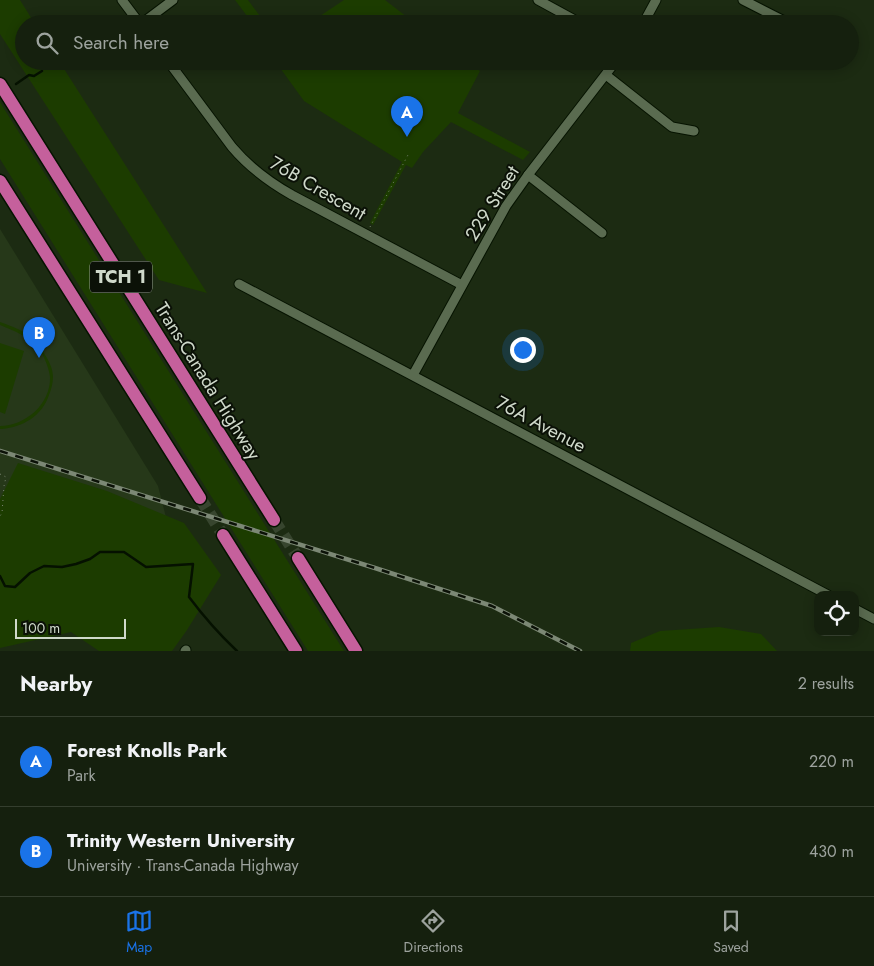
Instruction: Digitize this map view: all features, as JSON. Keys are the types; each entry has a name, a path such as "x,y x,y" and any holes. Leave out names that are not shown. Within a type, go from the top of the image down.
{"highway":[{"name":"Trans-Canada Highway","path":"0,84 274,520"},
{"name":"TCH 1","path":"0,181 200,498"},
{"path":"223,535 296,651"},
{"path":"298,558 356,651"}],"street":[{"path":"122,0 133,15"},
{"path":"152,15 173,0"},
{"path":"538,0 566,15"},
{"path":"648,15 656,0"},
{"path":"743,0 772,15"},
{"name":"76B Crescent","path":"175,70 232,147 249,166 278,187 462,285"},
{"name":"229 Street","path":"413,375 506,206 609,70"},
{"path":"606,74 672,127 694,131"},
{"path":"528,175 602,233"},
{"name":"76A Avenue","path":"239,284 820,591"},
{"path":"859,611 874,619"}],"path":[{"path":"366,234 410,154"},
{"path":"0,474 6,477 2,513 0,516"}],"shaded area":[{"path":"0,229 158,486 184,588 0,622"}],"green space":[{"path":"0,0 20,0 29,15 15,15 15,57 0,34"},
{"path":"235,0 248,0 259,15 246,15"},
{"path":"344,0 385,0 404,15 322,15"},
{"path":"23,70 65,70 207,293 159,280"},
{"path":"282,70 478,70 480,71 458,113 530,152 523,160 451,122 423,152 412,168 406,165 373,225 370,223 402,162 304,101"},
{"path":"0,102 344,651 308,651 0,159"},
{"path":"0,322 22,331 36,341 49,362 53,377 51,389 42,409 24,423 2,429 0,429 0,426 18,422 35,412 46,396 50,377 44,359 35,344 21,334 0,325"},
{"path":"0,343 24,351 5,414 0,412"},
{"path":"18,463 107,491 184,523 221,575 172,651 99,651 71,632 0,648 0,499"},
{"path":"719,627 761,634 777,651 630,651 631,643 660,631"}],"waterway":[{"path":"16,84 29,75 34,76 42,71"},
{"path":"0,576 5,586 15,587 30,573 44,566 62,567 76,564 90,559 100,552 124,552 146,567 193,564 189,597 237,651"}],"tunnel":[{"path":"200,498 223,535"},
{"path":"274,520 298,558"}],"railway":[{"path":"0,451 492,606 580,651"}],"place":[{"name":"Forest Knolls Park","path":"407,137"},
{"name":"Trinity Western University","path":"39,358"}]}
